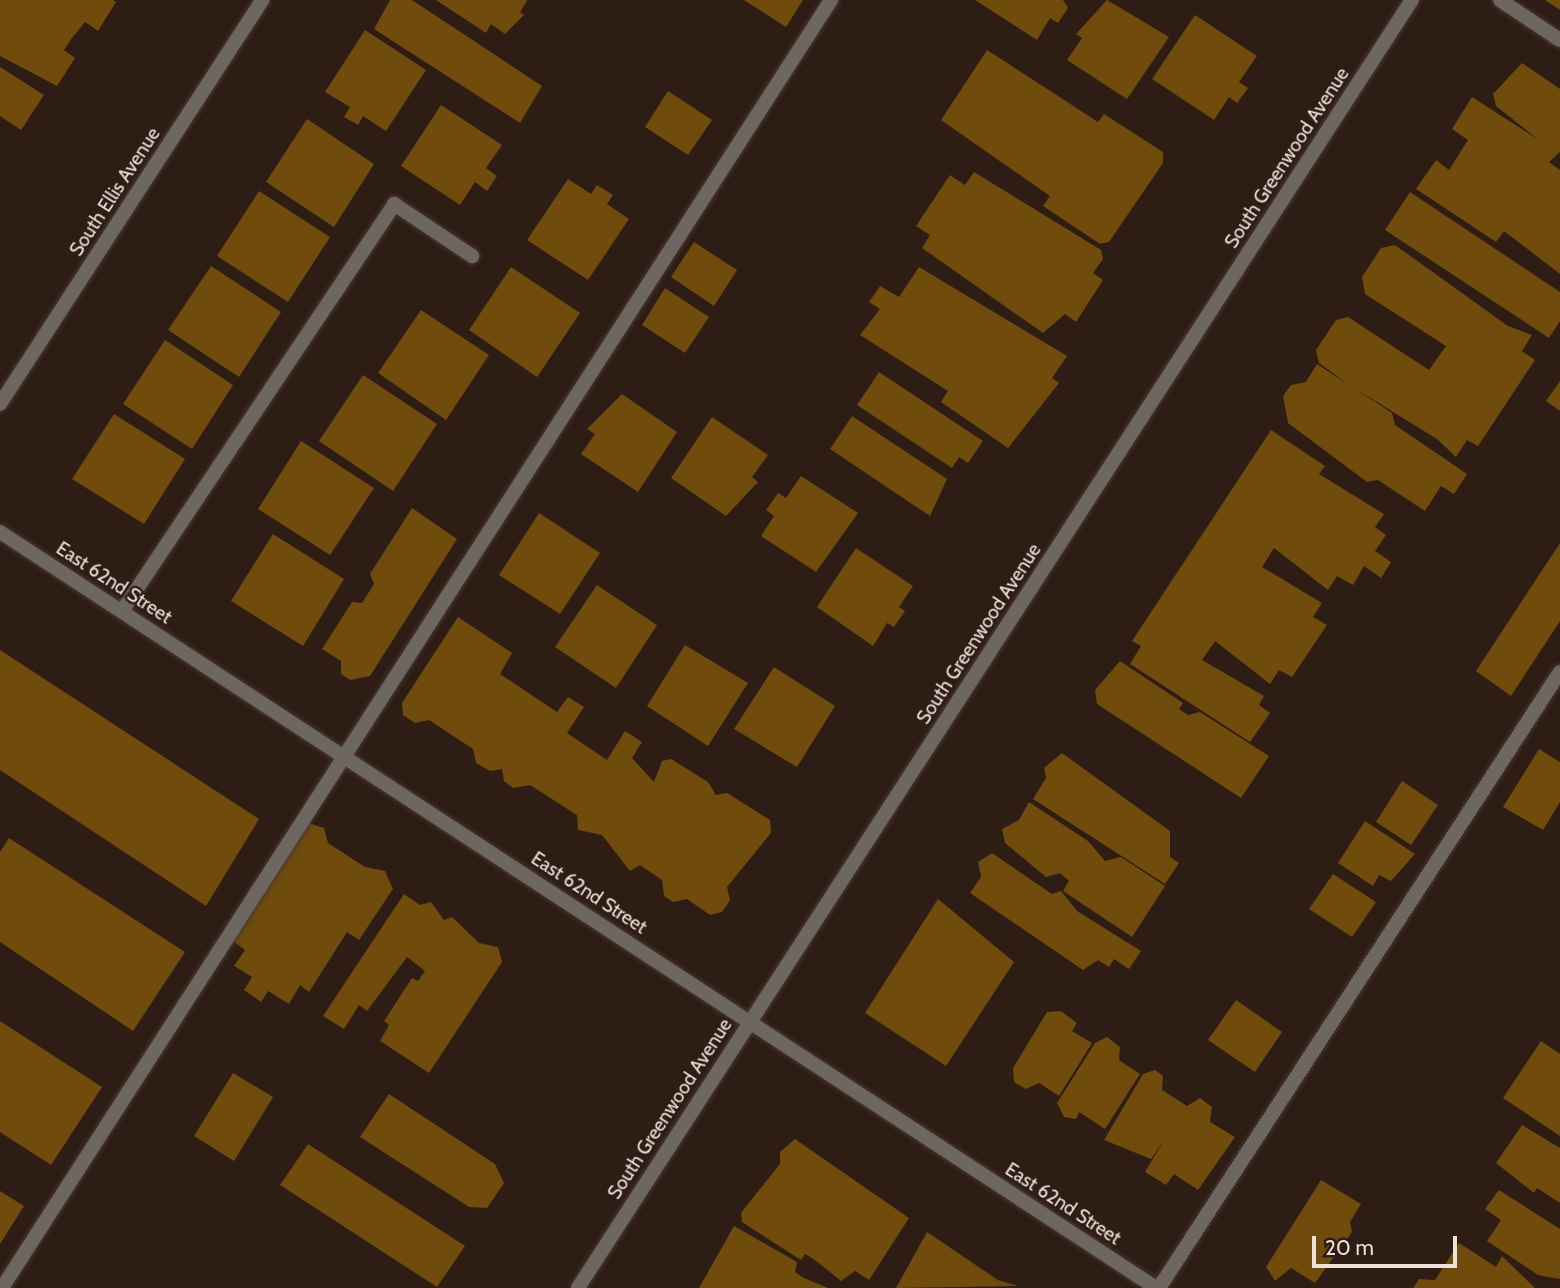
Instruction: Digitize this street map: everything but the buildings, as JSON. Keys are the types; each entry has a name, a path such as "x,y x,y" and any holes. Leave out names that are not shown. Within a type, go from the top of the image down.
{"street":[{"name":"South Ellis Avenue","path":"0,404 262,0"},
{"path":"2,1288 831,0"},
{"name":"South Greenwood Avenue","path":"578,1288 1412,0"},
{"path":"1500,0 1560,40"},
{"path":"122,611 394,204 472,256"},
{"name":"East 62nd Street","path":"0,532 1158,1288"},
{"path":"1158,1288 1560,672"}]}
